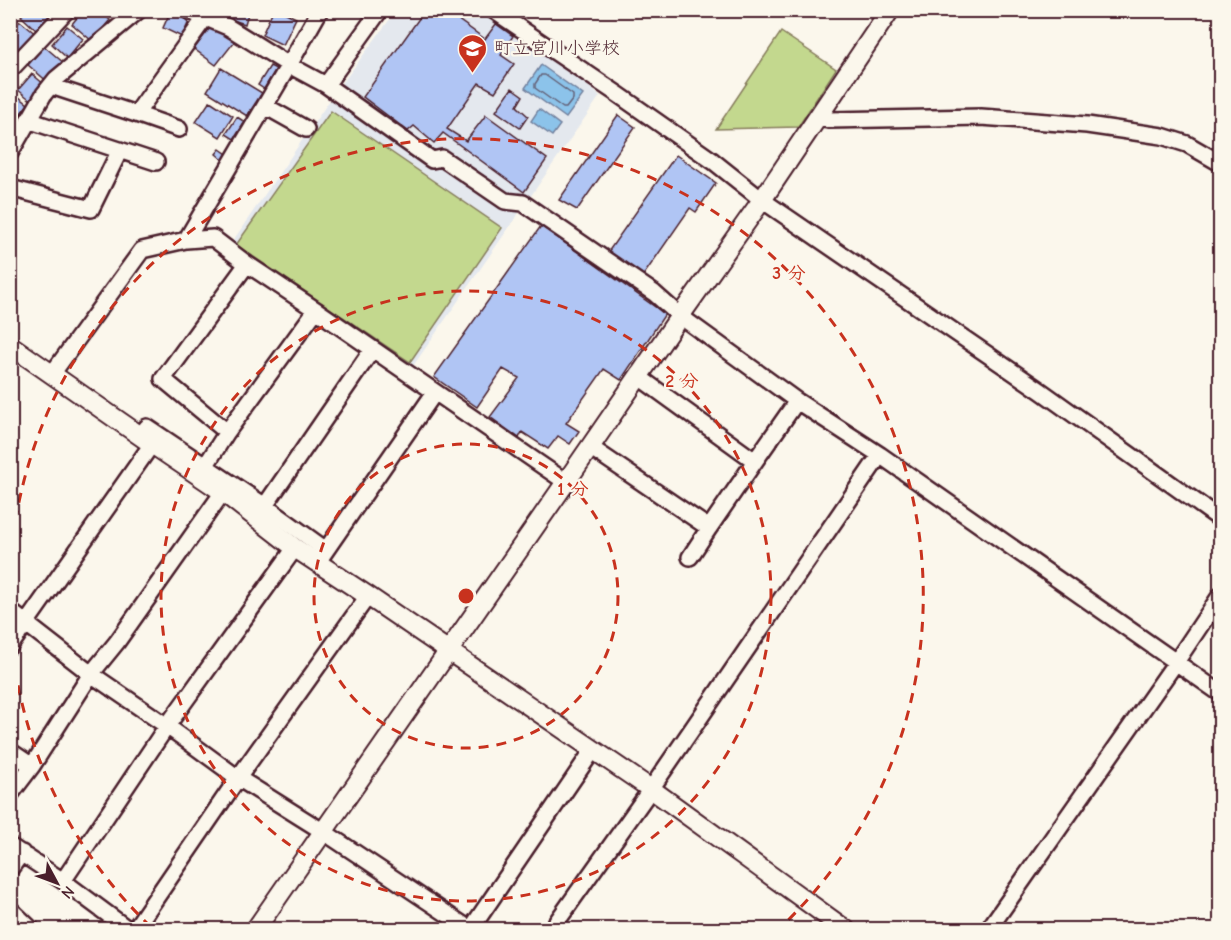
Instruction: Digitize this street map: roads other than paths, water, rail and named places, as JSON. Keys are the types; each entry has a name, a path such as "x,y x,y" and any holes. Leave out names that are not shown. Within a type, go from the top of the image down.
{"street":[{"path":"10,63 14,66 67,10"},
{"path":"11,148 56,80 139,10"},
{"path":"187,10 228,27 326,85 432,160 442,158 505,201 523,203 654,293 680,316 797,401 880,455 1221,693"},
{"path":"186,240 320,10"},
{"path":"326,85 380,10"},
{"path":"493,10 619,94 713,160 762,200 1041,391 1221,519"},
{"path":"255,930 762,200 890,10"},
{"path":"136,114 205,18"},
{"path":"51,86 179,129"},
{"path":"265,106 306,129"},
{"path":"817,118 830,120 981,117 1086,125 1162,136 1187,144 1221,163"},
{"path":"28,120 156,162"},
{"path":"10,188 91,209 120,150"},
{"path":"52,374 142,250 186,240 213,238 246,264 566,482"},
{"path":"228,432 163,379 246,264"},
{"path":"203,471 228,432 316,310"},
{"path":"10,345 146,440 203,471 322,557 368,596 651,789 846,930"},
{"path":"261,512 372,350"},
{"path":"639,377 755,461"},
{"path":"322,557 435,392"},
{"path":"690,557 797,401"},
{"path":"10,646 146,440"},
{"path":"590,447 708,528"},
{"path":"551,930 651,789 880,455"},
{"path":"203,471 224,492 261,512 295,548 322,557"},
{"path":"10,795 32,766 92,674 224,492"},
{"path":"63,881 167,726 295,548"},
{"path":"10,869 16,849 131,930 368,596"},
{"path":"988,930 1221,596"},
{"path":"10,611 92,674 238,778 471,929 593,750"},
{"path":"10,751 32,766"},
{"path":"10,909 32,930"}],"water":[{"path":"541,65 583,95 566,118 525,88"},
{"path":"539,109 560,125 552,136 531,121"}],"place":[{"name":"町立宮川小学校","path":"473,74"}]}
